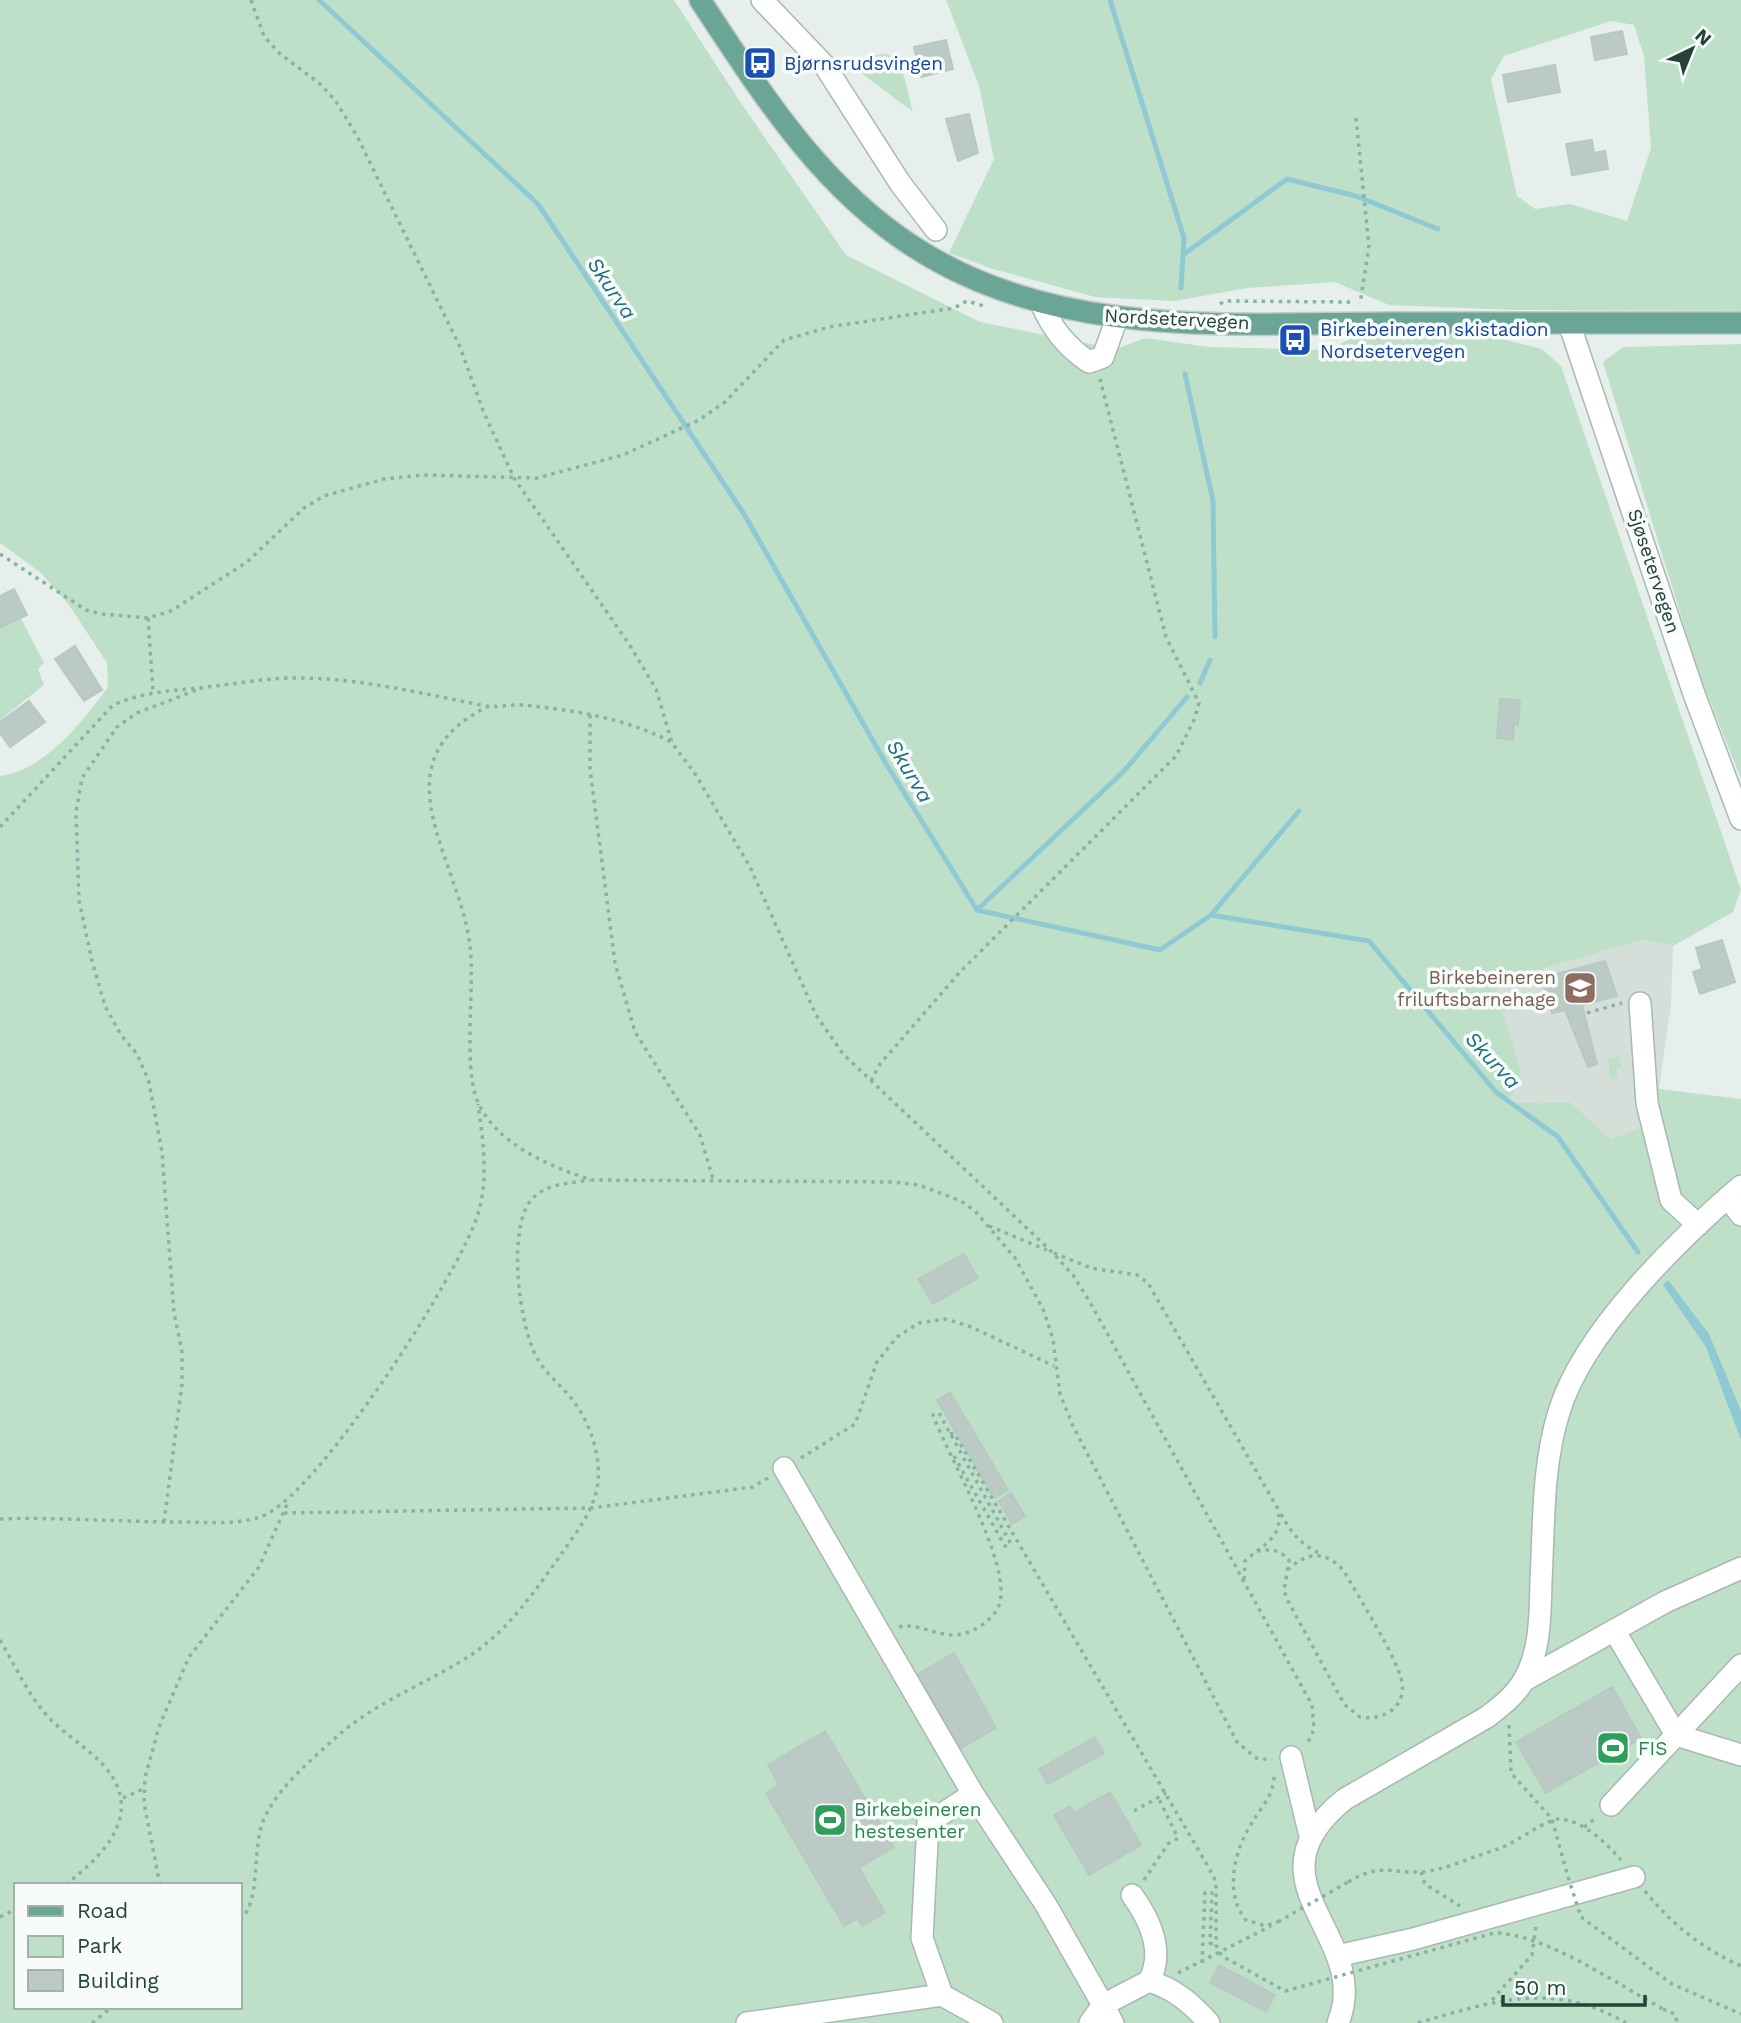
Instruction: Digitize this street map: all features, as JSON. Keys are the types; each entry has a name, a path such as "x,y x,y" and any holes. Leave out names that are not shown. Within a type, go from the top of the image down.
{"main road":[{"name":"Nordsetervegen","path":"700,0 797,142 856,203 913,247 954,271 977,283 1042,305 1117,318 1224,324 1741,323"}],"street":[{"path":"762,0 825,66 900,183 936,230"},
{"path":"1042,305 1050,323 1074,352 1089,362 1102,357 1117,318"},
{"name":"Sjøsetervegen","path":"1569,323 1694,694 1741,819"},
{"path":"1640,1003 1647,1103 1671,1200 1698,1225"},
{"path":"1338,2023 1344,1993 1337,1956 1305,1883 1303,1872 1310,1836 1326,1814 1345,1799 1487,1717 1508,1702 1523,1681 1533,1660 1539,1624 1546,1493 1559,1412 1571,1379 1602,1330 1698,1225 1734,1191 1741,1215"},
{"path":"784,1468 974,1794 1046,1905 1108,2014"},
{"path":"1523,1681 1665,1602 1741,1568"},
{"path":"1614,1630 1676,1735 1741,1755"},
{"path":"1611,1805 1741,1665"},
{"path":"1283,1759 1310,1836"},
{"path":"942,1995 922,1938 928,1822 974,1794"},
{"path":"1337,1956 1483,1921 1634,1877"},
{"path":"1090,2023 1108,2014 1149,1981 1156,1969 1157,1952 1151,1930 1132,1895"},
{"path":"1149,1981 1167,1986 1189,2001 1209,2023"},
{"path":"747,2023 942,1995 992,2023"}],"path":[{"path":"242,1918 248,1911 252,1899 257,1839 275,1801 305,1766 359,1718 463,1661 522,1611 591,1508 598,1483 594,1441 572,1399 536,1356 529,1339 516,1245 520,1222 533,1197 557,1185 592,1180 846,1179 919,1185 961,1201 988,1225 1015,1258 1043,1309 1053,1339 1060,1394 1073,1426 1237,1742 1256,1758 1283,1759 1307,1746 1314,1729 1312,1705 1073,1275 1052,1252 842,1054 816,1015 750,867 694,772 672,743 656,689 629,644 514,478 484,412 460,346 357,136 335,100 280,54 264,36 251,0"},
{"path":"1350,323 1360,304 1369,246 1356,118"},
{"path":"0,554 86,610 148,618 171,611 247,562 304,508 324,496 384,480 423,475 537,478 565,472 623,455 699,420 725,402 783,340 799,334 954,308 967,301 992,308"},
{"path":"871,1081 880,1064 960,972 1175,756 1194,720 1199,703 1166,638 1095,360"},
{"path":"148,618 153,691"},
{"path":"0,827 113,705 153,691 300,678 421,691 489,706 521,705 590,715 648,730 672,743"},
{"path":"164,1522 182,1384 182,1352 174,1313 162,1152 149,1082 137,1054 121,1035 105,1006 92,961 79,900 76,812 82,778 117,727 137,713 202,688"},
{"path":"0,1521 234,1522 274,1512 289,1500 365,1409 470,1235 482,1194 484,1167 473,1072 468,931 435,832 428,786 435,755 450,730 489,706"},
{"path":"590,715 590,769 615,963 635,1032 700,1135 713,1179"},
{"path":"1587,1013 1619,1003 1640,1003"},
{"path":"477,1100 512,1142 558,1169 592,1180"},
{"path":"988,1225 1091,1268 1138,1275 1148,1283 1294,1536 1306,1547 1335,1561 1344,1571 1399,1673 1401,1698 1394,1709 1384,1717 1360,1717 1344,1704 1288,1601 1285,1580 1289,1560 1282,1552 1271,1549 1255,1551"},
{"path":"284,1513 591,1508 753,1487 855,1424 877,1362 897,1337 919,1323 945,1319 970,1326 1055,1366"},
{"path":"881,1635 903,1626 944,1635 963,1634 986,1622 999,1605 1001,1580 993,1554 933,1415 939,1413 1011,1544 1005,1546 945,1442"},
{"path":"950,1434 954,1433 961,1444 1216,1882 1216,1945 1222,1956 1285,1991 1494,1933 1510,1933 1538,1942 1675,2014 1677,2023"},
{"path":"160,1883 145,1818 144,1789 159,1727 182,1670 197,1645 259,1567 289,1500"},
{"path":"1244,1579 1245,1562 1255,1551 1274,1539 1281,1523 1279,1509"},
{"path":"1289,1569 1298,1560 1311,1555 1324,1556"},
{"path":"0,1640 51,1721 106,1768 123,1798 123,1813 116,1831 87,1868 68,1883"},
{"path":"1508,1702 1511,1773 1552,1819 1581,1917 1672,1984 1741,2014"},
{"path":"1283,1759 1274,1783 1239,1846 1233,1887 1236,1902 1246,1920 1265,1926 1272,1924 1362,1874 1387,1868 1421,1872 1512,1844 1552,1819 1571,1822 1598,1837 1681,1930 1723,1958 1741,1966"},
{"path":"123,1798 144,1789"},
{"path":"1134,1811 1166,1793"},
{"path":"1132,1895 1154,1867 1167,1844 1178,1838 1158,1797"},
{"path":"1421,1872 1425,1884 1483,1921"},
{"path":"1202,1963 1205,1892 1212,1893 1210,1943 1216,1945"},
{"path":"1491,2001 1532,1955 1537,1928 1534,1907"},
{"path":"1149,1981 1202,1963 1272,1924"},
{"path":"1418,2023 1491,2001 1557,1997 1593,2007 1626,2023"},
{"path":"92,2023 110,2009"}],"shaded area":[{"path":"1642,940 1673,946 1671,1004 1659,1089 1639,1091 1645,1126 1611,1139 1570,1102 1509,1103 1494,983"}],"green space":[{"path":"0,0 674,0 846,255 980,322 1116,349 1145,338 1209,347 1328,350 1360,334 1486,335 1542,349 1561,366 1741,890 1733,912 1673,946 1642,940 1494,983 1521,1071 1509,1103 1570,1102 1611,1139 1645,1126 1638,1091 1659,1089 1741,1099 1741,2023 0,2023 0,776 16,772 47,754 74,729 108,687 107,663 69,605 41,573 0,543"},
{"path":"946,0 1741,0 1741,311 1515,310 1389,305 1335,282 1248,288 1174,301 1095,297 993,269 949,253 994,159 979,86","holes":["1611,21 1634,25 1644,56 1651,148 1627,221 1570,204 1535,209 1517,196 1491,79 1504,56"]},
{"path":"887,54 902,71 913,112 852,66 875,55"},
{"path":"1741,344 1741,779 1698,671 1603,362 1623,347"},
{"path":"15,607 44,663 38,669 44,685 0,720 0,626"},
{"path":"1619,1056 1622,1067 1616,1069 1618,1077 1610,1080 1608,1059"}],"water":[{"path":"1668,1280 1709,1334 1741,1411 1741,1440 1706,1347 1663,1285"}],"building":[{"path":"1622,31 1627,54 1595,60 1591,37"},
{"path":"946,40 953,69 921,77 914,47"},
{"path":"1555,65 1560,92 1508,102 1503,75"},
{"path":"969,114 978,153 958,161 946,119"},
{"path":"1592,140 1594,153 1605,151 1608,169 1572,175 1566,144"},
{"path":"14,589 27,615 0,628 0,596"},
{"path":"75,646 102,690 84,701 55,659"},
{"path":"1500,699 1520,700 1518,725 1514,724 1513,740 1497,738"},
{"path":"29,701 45,722 10,747 0,733 0,722"},
{"path":"1722,940 1735,982 1700,994 1693,972 1702,969 1696,948"},
{"path":"1605,961 1617,996 1582,1005 1597,1064 1588,1067 1565,1010 1552,1013 1542,978"},
{"path":"964,1254 978,1278 933,1304 918,1279"},
{"path":"950,1392 1008,1490 994,1498 937,1400"},
{"path":"1011,1493 1025,1516 1012,1524 999,1501"},
{"path":"954,1653 996,1728 961,1748 918,1674"},
{"path":"1612,1687 1641,1738 1546,1793 1516,1742"},
{"name":"Birkebeineren hestesenter","path":"825,1731 894,1847 859,1868 885,1913 862,1926 858,1918 844,1926 766,1793 779,1785 768,1765"},
{"path":"1095,1737 1104,1753 1048,1784 1039,1769"},
{"path":"1110,1792 1141,1845 1089,1875 1054,1815 1070,1806 1074,1813"},
{"path":"1219,1965 1275,1995 1266,2012 1210,1982"}],"waterway":[{"name":"Skurva","path":"319,0 538,204 744,514 885,762 977,910 1160,950 1211,915 1369,941 1496,1092 1558,1137 1638,1252"},
{"path":"1110,0 1184,238 1181,288"},
{"path":"1183,255 1287,179 1356,196 1438,229"},
{"path":"1185,374 1213,501 1215,637"},
{"path":"1200,683 1210,660"},
{"path":"977,910 1124,771 1187,697"},
{"path":"1211,915 1299,811"}],"place":[{"name":"Bjørnsrudsvingen","path":"760,63"},
{"name":"Birkebeineren skistadion Nordsetervegen","path":"1295,340"},
{"name":"Birkebeineren friluftsbarnehage","path":"1580,988"},
{"name":"FIS","path":"1613,1748"},
{"name":"Birkebeineren hestesenter","path":"830,1820"}]}
